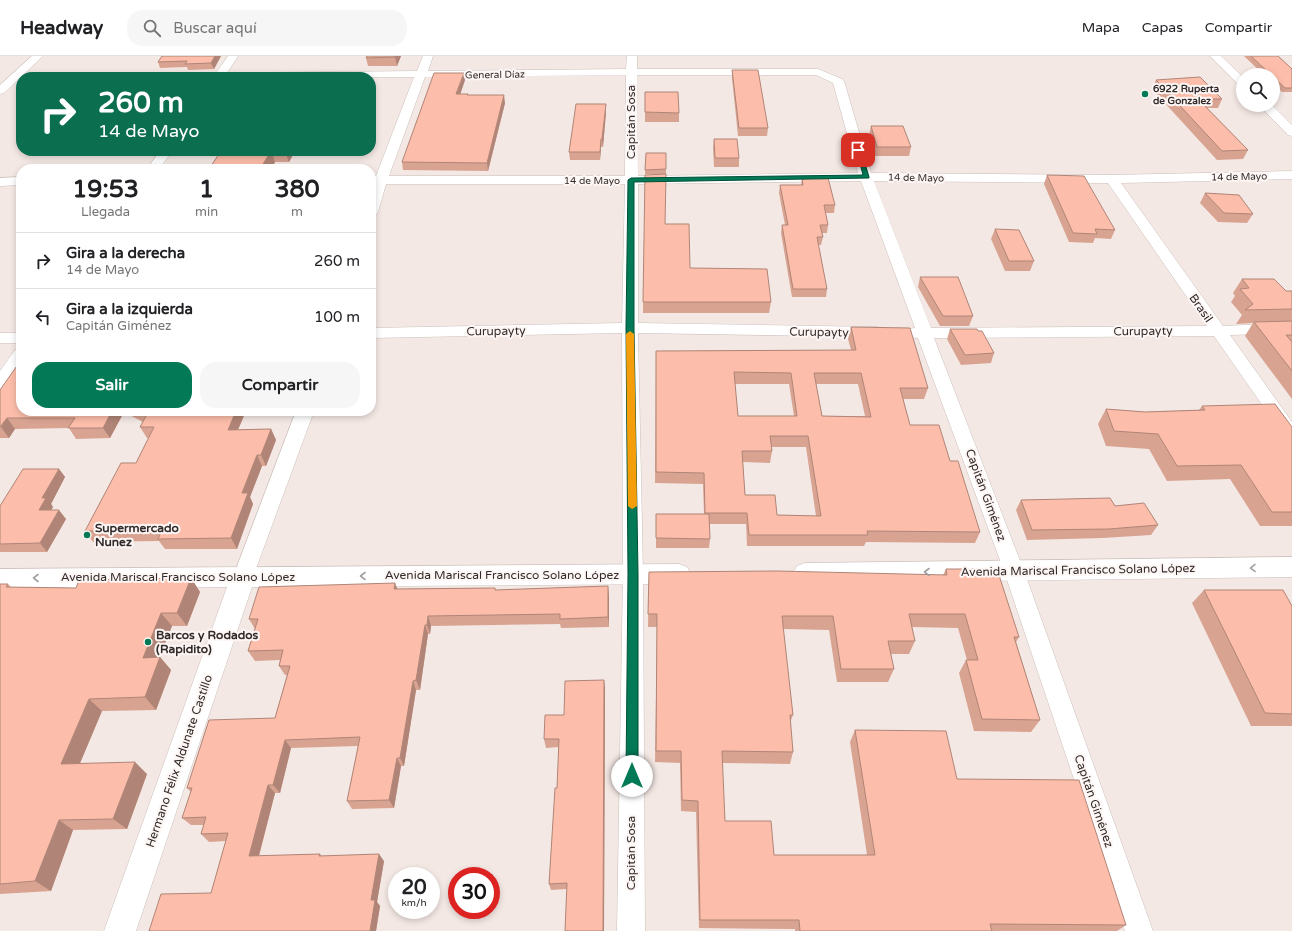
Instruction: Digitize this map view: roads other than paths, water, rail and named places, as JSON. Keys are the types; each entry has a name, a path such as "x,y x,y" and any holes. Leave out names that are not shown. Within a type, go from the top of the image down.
{"main road":[{"name":"Avenida Mariscal Francisco Solano López","path":"784,573 1292,567"},
{"name":"Avenida Mariscal Francisco Solano López","path":"0,579 697,573"},
{"name":"Hermano Félix Aldunate Castillo","path":"120,931 243,577"}],"street":[{"path":"23,72 38,56"},
{"path":"222,72 233,56"},
{"path":"376,180 428,56"},
{"name":"Capitán Sosa","path":"631,931 633,574 630,328 632,56"},
{"path":"1215,56 1236,76"},
{"name":"General Díaz","path":"376,75 631,72 818,72"},
{"name":"Capitán Giménez","path":"818,72 838,81 866,177 1014,571 1140,931"},
{"path":"0,78 16,78"},
{"path":"0,91 16,79"},
{"path":"1272,112 1292,132"},
{"name":"14 de Mayo","path":"376,180 631,180 866,177 1112,179 1292,175"},
{"name":"Brasil","path":"1112,179 1217,331 1292,435"},
{"path":"0,182 16,182"},
{"name":"Curupayty","path":"376,333 630,328 925,333 1217,331 1292,328"},
{"path":"0,338 16,338"},
{"path":"0,383 16,361"},
{"name":"Hermano Félix Aldunate Castillo","path":"243,577 303,416"}],"place":[{"name":"6922 Ruperta de Gonzalez","path":"1145,94"},
{"name":"Supermercado Nunez","path":"87,535"},
{"name":"Barcos y Rodados (Rapidito)","path":"148,642"}]}
